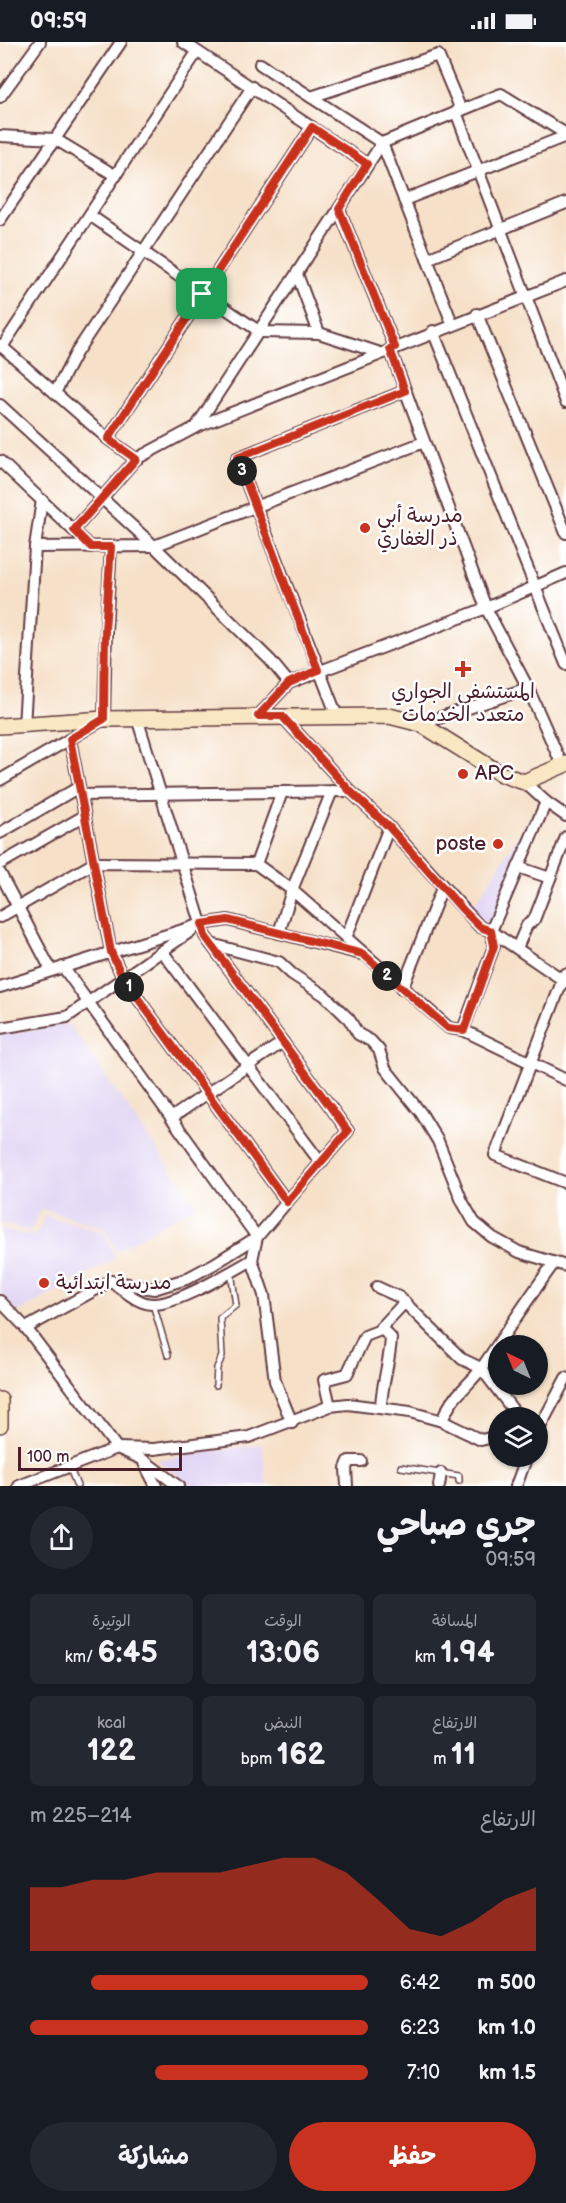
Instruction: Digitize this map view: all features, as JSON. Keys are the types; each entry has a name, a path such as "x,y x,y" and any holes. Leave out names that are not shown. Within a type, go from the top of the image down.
{"street":[{"path":"0,97 40,42"},
{"path":"0,220 120,42"},
{"path":"183,42 367,164"},
{"path":"136,459 108,439 1,346 91,216 197,52"},
{"path":"311,98 438,55 478,170 566,402"},
{"path":"260,64 382,143 452,323"},
{"path":"55,393 76,352 252,87"},
{"path":"196,427 382,143 501,94 566,135"},
{"path":"108,439 312,127"},
{"path":"404,200 566,135"},
{"path":"0,136 55,139 116,176"},
{"path":"427,259 566,203"},
{"path":"339,209 388,349 486,608 564,764 524,782"},
{"path":"91,216 260,332 319,333 388,349"},
{"path":"297,274 319,333"},
{"path":"74,530 136,459 196,427 452,323 566,281"},
{"path":"477,314 566,533"},
{"path":"433,331 566,664"},
{"path":"338,716 318,670 237,458 405,391"},
{"path":"0,405 154,546 270,660 289,683"},
{"path":"35,547 154,546 424,442"},
{"path":"3,467 42,500 91,547"},
{"path":"24,726 35,547 42,500"},
{"path":"104,719 105,630 111,547"},
{"path":"258,716 289,683 318,670 486,608 566,573"},
{"path":"421,724 528,688"},
{"path":"282,716 350,791 389,827 442,888 480,927 491,931 565,978 495,1155 566,1183"},
{"path":"0,726 137,718 389,716 421,724 501,774 524,782 566,816"},
{"path":"26,1328 111,1281 154,1289 165,1286 195,1274 256,1237 348,1131 211,944 202,924 137,718"},
{"path":"0,780 104,719"},
{"path":"70,739 111,952 123,978 287,1202"},
{"path":"0,833 79,791 161,793 350,791"},
{"path":"279,933 292,890 332,791"},
{"path":"256,864 282,792"},
{"path":"464,1030 494,946 491,931 546,802"},
{"path":"0,864 84,816"},
{"path":"346,938 389,827"},
{"path":"517,948 527,925 534,920 566,837"},
{"path":"0,917 94,863 256,864 292,890 448,1028 464,1030 566,1080"},
{"path":"518,867 550,878"},
{"path":"0,873 51,970"},
{"path":"402,989 442,888"},
{"path":"0,987 202,924 228,920 363,954"},
{"path":"0,1028 67,1017 202,924"},
{"path":"211,944 279,962 292,974 324,995 349,1019 358,1034 371,1041 379,1050 385,1068 421,1113 438,1141 462,1201 474,1222 492,1237 519,1252 566,1266"},
{"path":"162,951 321,1163"},
{"path":"63,967 256,1237 252,1260 264,1295 275,1381 292,1423"},
{"path":"171,1118 283,1042"},
{"path":"111,1281 136,1299 153,1304 198,1290 252,1260"},
{"path":"442,1421 449,1402 481,1368 554,1263"},
{"path":"377,1287 405,1302 462,1359 481,1368 511,1407"},
{"path":"0,1301 26,1328 117,1448 142,1460 178,1486"},
{"path":"330,1406 324,1380 347,1374 365,1336 381,1328 405,1302"},
{"path":"381,1328 391,1338 390,1357 383,1378 381,1406"},
{"path":"548,1412 566,1378"},
{"path":"0,1400 0,1425"},
{"path":"19,1486 117,1448 154,1449 249,1437 292,1423 330,1406 348,1404 381,1406 442,1421 481,1440 488,1438"},
{"path":"142,1460 156,1486"},
{"path":"347,1486 346,1468 349,1461 361,1461"},
{"path":"519,1485 522,1467"},
{"path":"439,1486 441,1473"}],"lane":[{"path":"216,1385 216,1371 222,1356 220,1318 236,1305 231,1272"},
{"path":"153,1304 168,1355"},
{"path":"69,1466 77,1486"},
{"path":"401,1467 459,1476 459,1481"}],"shaded area":[{"path":"536,808 540,810 491,926 471,914 450,891 454,887 474,903"},
{"path":"69,1024 196,1205 116,1251 104,1228 42,1209 30,1231 0,1224 0,1034"},
{"path":"45,1215 103,1232 116,1258 17,1313 0,1293 0,1229 32,1236 37,1233"},
{"path":"262,1444 267,1486 193,1486 157,1460"}],"place":[{"name":"مدرسة أبي ذر الغفاري","path":"365,528"},
{"name":"المستشفى الجواري متعدد الخدمات","path":"463,669"},
{"name":"APC","path":"463,774"},
{"name":"poste","path":"498,844"},
{"name":"مدرسة ابتدائية","path":"44,1283"}],"route":[{"path":"312,127 367,164 339,209 395,347 390,349 405,391 237,458 318,670 289,683 258,716 282,716 350,791 389,827 463,910 480,927 491,931 494,946 464,1030 448,1028 363,954 228,920 202,924 205,936 348,1131 287,1202 123,978 111,952 70,739 104,719 105,630 111,547 91,547 74,530 136,459 108,439 202,294 312,127"}]}
